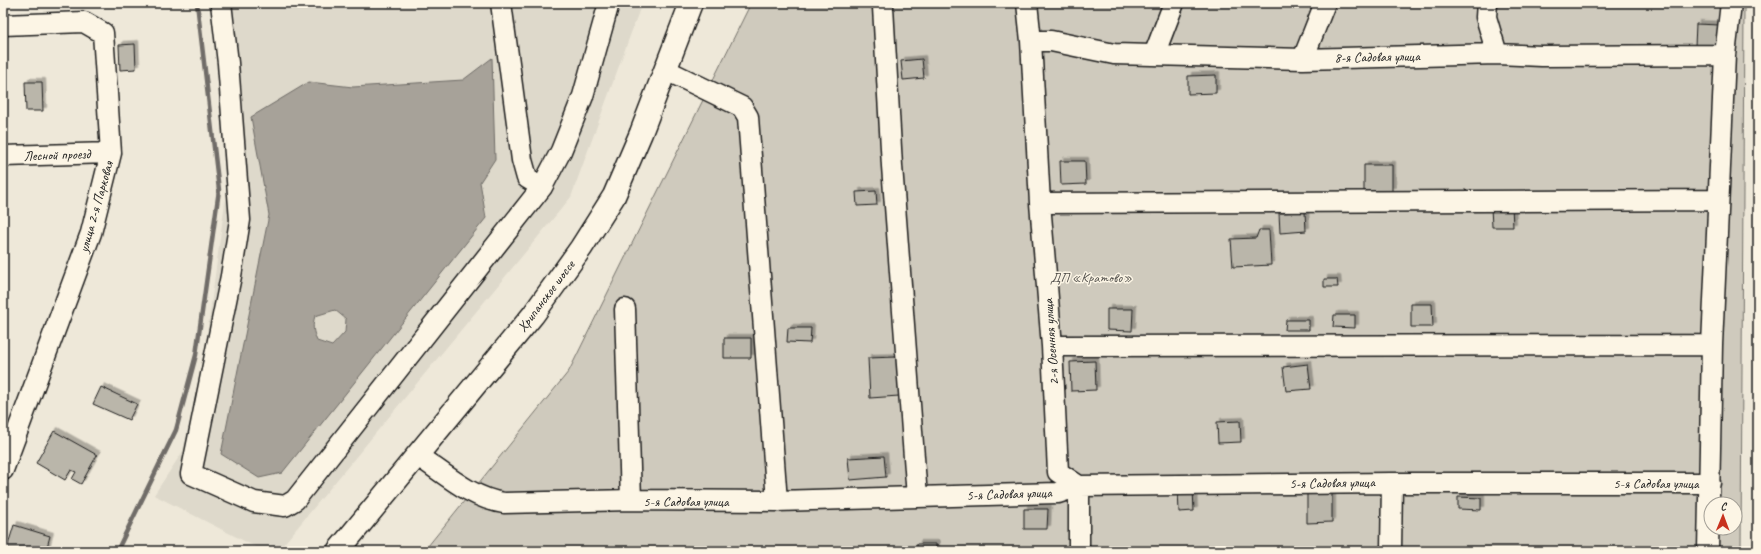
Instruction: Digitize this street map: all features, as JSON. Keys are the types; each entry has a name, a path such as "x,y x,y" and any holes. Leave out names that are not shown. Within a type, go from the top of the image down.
{"main road":[{"name":"Хрипанское шоссе","path":"338,551 533,315 581,248 614,196 666,70 691,3"}],"street":[{"path":"221,3 228,63 240,220 230,284 191,474 254,502 284,506 295,500 542,187 561,151 583,96 609,3"},
{"path":"501,3 522,160 527,178 542,187"},
{"name":"2-я Осенняя улица","path":"1026,3 1031,41 1040,203 1052,346 1058,472 1079,486"},
{"path":"1154,55 1174,3"},
{"path":"1303,58 1325,3"},
{"path":"1487,3 1486,17 1497,54"},
{"path":"1708,551 1712,345 1718,200 1725,55 1731,3"},
{"path":"883,7 892,166 917,498"},
{"name":"улица 2-я Парковая","path":"3,25 84,22 102,33 111,153 90,233 3,470"},
{"name":"8-я Садовая улица","path":"1031,41 1051,41 1114,54 1154,55 1303,58 1497,54 1541,56 1725,55"},
{"path":"666,70 742,107 748,117 777,501"},
{"name":"Лесной проезд","path":"3,156 111,153"},
{"path":"1040,203 1718,200"},
{"path":"625,309 631,500"},
{"path":"1052,346 1712,345"},
{"name":"5-я Садовая улица","path":"418,456 470,492 489,501 504,503 631,500 777,501 917,498 1058,493 1079,486 1392,483 1710,483"},
{"path":"1391,551 1392,483"},
{"path":"1079,486 1079,551"}],"shaded area":[{"path":"216,3 642,3 571,197 278,551 264,551 154,495 183,451 204,356 225,202 233,184"},
{"path":"492,58 495,159 480,182 486,218 282,473 259,478 221,454 269,215 251,117 309,82 353,87 463,80","holes":["335,310 346,319 345,332 332,346 317,341 313,328 315,316"]}],"green space":[{"name":"ДП «Кратово»","path":"751,3 1758,3 1744,7 1741,496 1703,496 1703,536 1741,536 1741,551 424,551 569,371"}],"building":[{"path":"1696,24 1719,25 1718,47 1695,46"},
{"path":"135,44 136,69 120,70 119,45"},
{"path":"922,59 924,78 903,80 901,61"},
{"path":"1216,75 1216,93 1188,94 1188,76"},
{"path":"25,82 42,82 43,111 26,111"},
{"path":"1060,161 1085,161 1086,184 1061,185"},
{"path":"1364,165 1392,165 1392,191 1364,191"},
{"path":"876,191 877,205 857,206 856,192"},
{"path":"1512,206 1513,227 1492,227 1491,207"},
{"path":"1305,212 1306,231 1280,233 1279,213"},
{"path":"1259,230 1269,230 1271,265 1233,267 1231,239 1256,238"},
{"path":"1324,279 1337,279 1338,287 1324,287"},
{"path":"1411,304 1432,304 1433,327 1411,327"},
{"path":"1107,309 1133,309 1132,331 1107,330"},
{"path":"1334,315 1355,315 1355,328 1333,327"},
{"path":"1286,320 1309,320 1309,330 1285,330"},
{"path":"788,328 811,328 810,343 787,342"},
{"path":"724,338 751,338 751,358 724,358"},
{"path":"897,357 899,396 870,398 868,358"},
{"path":"1095,361 1096,390 1071,391 1070,362"},
{"path":"1308,364 1311,389 1286,391 1283,367"},
{"path":"101,387 137,404 129,420 93,404"},
{"path":"1240,421 1241,442 1218,443 1217,422"},
{"path":"54,431 97,455 81,484 72,479 76,472 71,470 65,480 36,463"},
{"path":"884,456 886,477 850,480 848,458"},
{"path":"1193,489 1194,511 1179,512 1178,490"},
{"path":"1307,494 1332,494 1332,522 1307,523"},
{"path":"1458,497 1481,498 1481,510 1458,509"},
{"path":"1024,509 1048,509 1047,529 1024,529"},
{"path":"14,525 50,536 46,551 6,551"},
{"path":"917,544 936,544 936,551 917,551"}],"waterway":[{"path":"117,551 176,430 196,355 219,190 197,3"}]}
